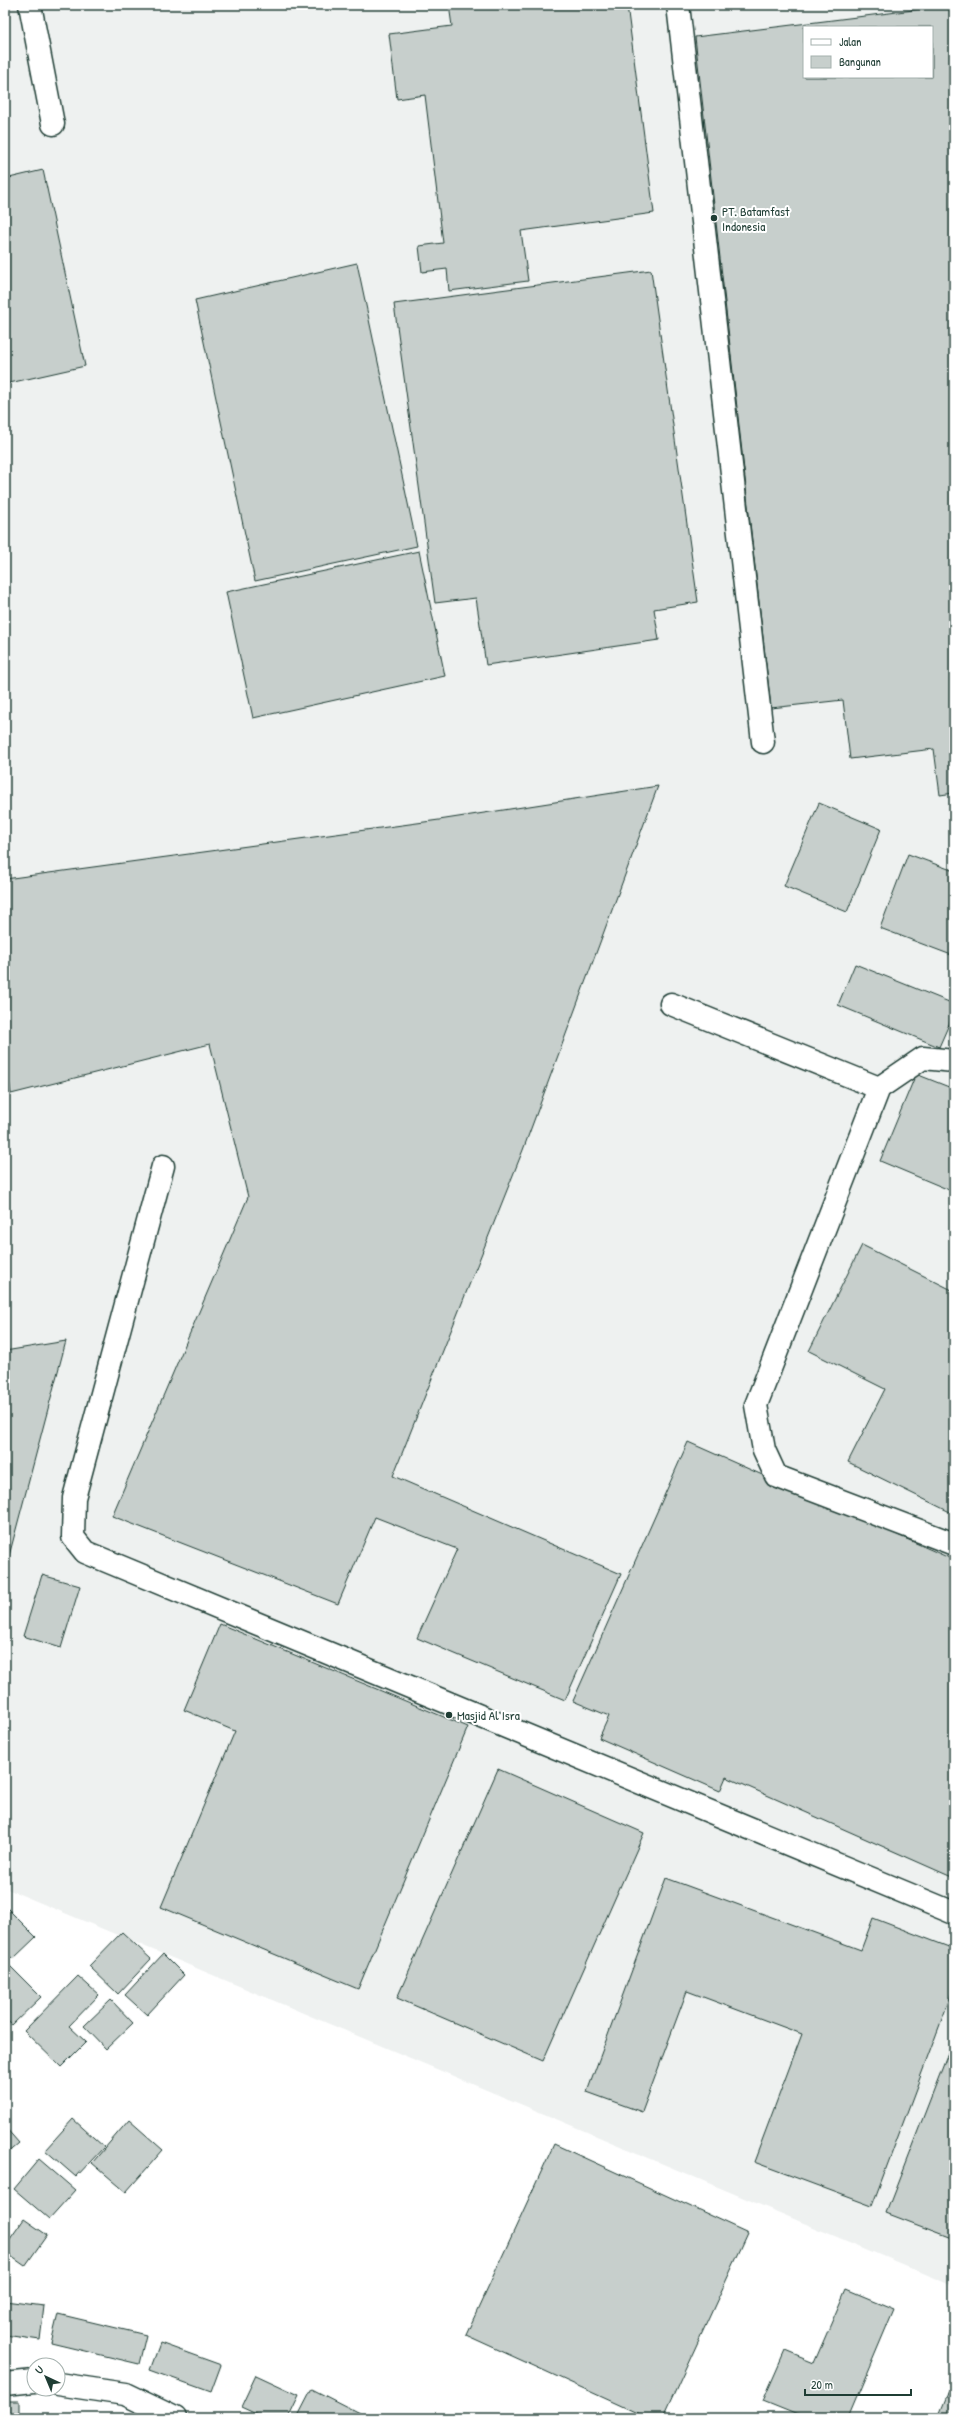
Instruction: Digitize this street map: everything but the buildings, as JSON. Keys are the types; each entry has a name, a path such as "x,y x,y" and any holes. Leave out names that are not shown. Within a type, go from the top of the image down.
{"street":[{"path":"30,5 53,124"},
{"path":"678,5 763,742"},
{"path":"671,1004 879,1088"},
{"path":"954,1061 923,1058 879,1088 756,1405 764,1450 776,1476 954,1544"},
{"path":"163,1166 74,1498 73,1536 85,1552 954,1913"},
{"path":"5,2384 26,2383"},
{"path":"66,2385 125,2394 175,2418"}],"shaded area":[{"path":"5,5 954,5 954,2286 5,1888"}],"place":[{"name":"PT. Batamfast Indonesia","path":"714,218"},
{"name":"Masjid Al Isra","path":"449,1715"}]}
